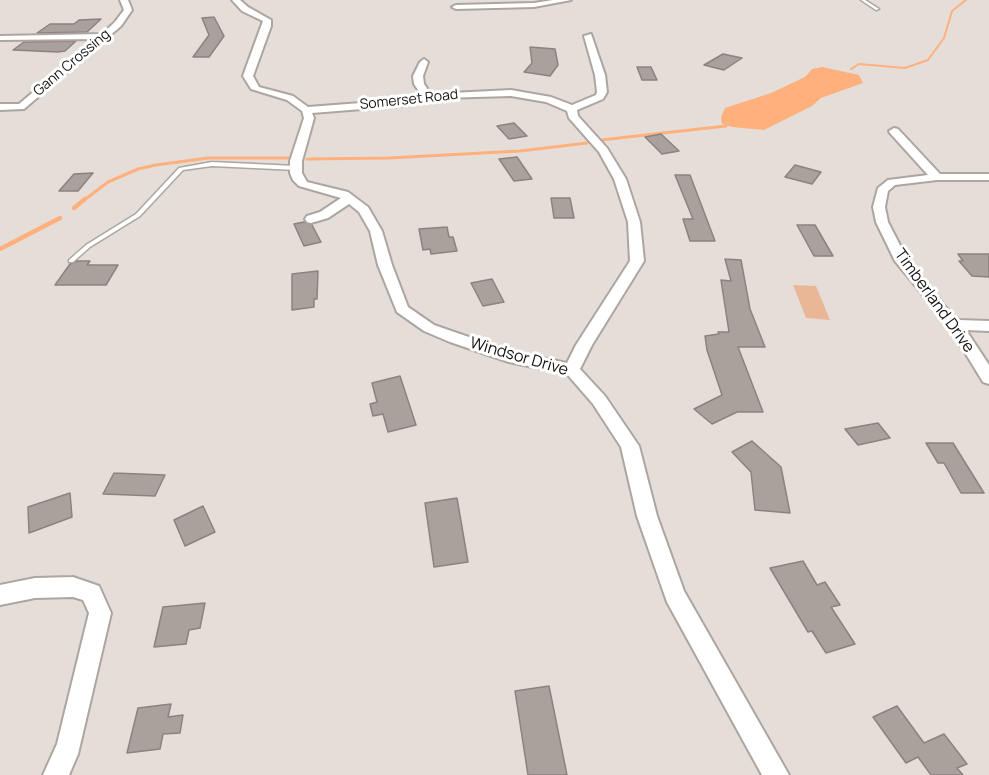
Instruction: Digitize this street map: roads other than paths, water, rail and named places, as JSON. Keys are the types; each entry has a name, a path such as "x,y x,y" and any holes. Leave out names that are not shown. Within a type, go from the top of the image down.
{"street":[{"name":"Gann Crossing","path":"0,107 21,107 104,36 127,14 128,7 124,0"},
{"path":"236,0 245,9 267,20 267,26 248,76 256,89 290,98 306,110 309,118 296,168"},
{"path":"456,7 525,6 567,0"},
{"path":"0,38 104,36"},
{"path":"572,370 584,345 637,261 634,222 620,179 603,150 573,116 572,109 600,97 602,92 600,75 588,36"},
{"path":"424,62 418,76 419,84 428,97"},
{"name":"Somerset Road","path":"306,110 400,103 428,97 511,93 548,99 572,109"},
{"path":"894,131 938,177"},
{"name":"Windsor Drive","path":"296,168 299,180 303,184 350,198 372,220 398,302 411,317 446,335 495,352 572,370 598,400 630,446 647,516 675,596 776,775"},
{"name":"Timberland Drive","path":"989,177 938,177 892,182 882,190 879,207 882,222 900,258 955,326 989,378"},
{"path":"311,219 324,215 350,198"},
{"path":"955,326 989,326"},
{"path":"0,595 35,588 73,587 91,593 100,613 69,745 56,775"}],"lane":[{"path":"863,0 877,9"},
{"path":"71,261 88,246 138,215 181,169 212,164 296,168"}],"waterway":[{"path":"851,69 859,64 905,68 928,60 944,38 952,11 966,0"},
{"path":"601,140 726,126"},
{"path":"307,159 389,158 520,151 587,143"},
{"path":"83,201 108,182 138,169 156,165 208,158 290,158"},
{"path":"74,208 85,199"},
{"path":"0,249 60,218"}]}
